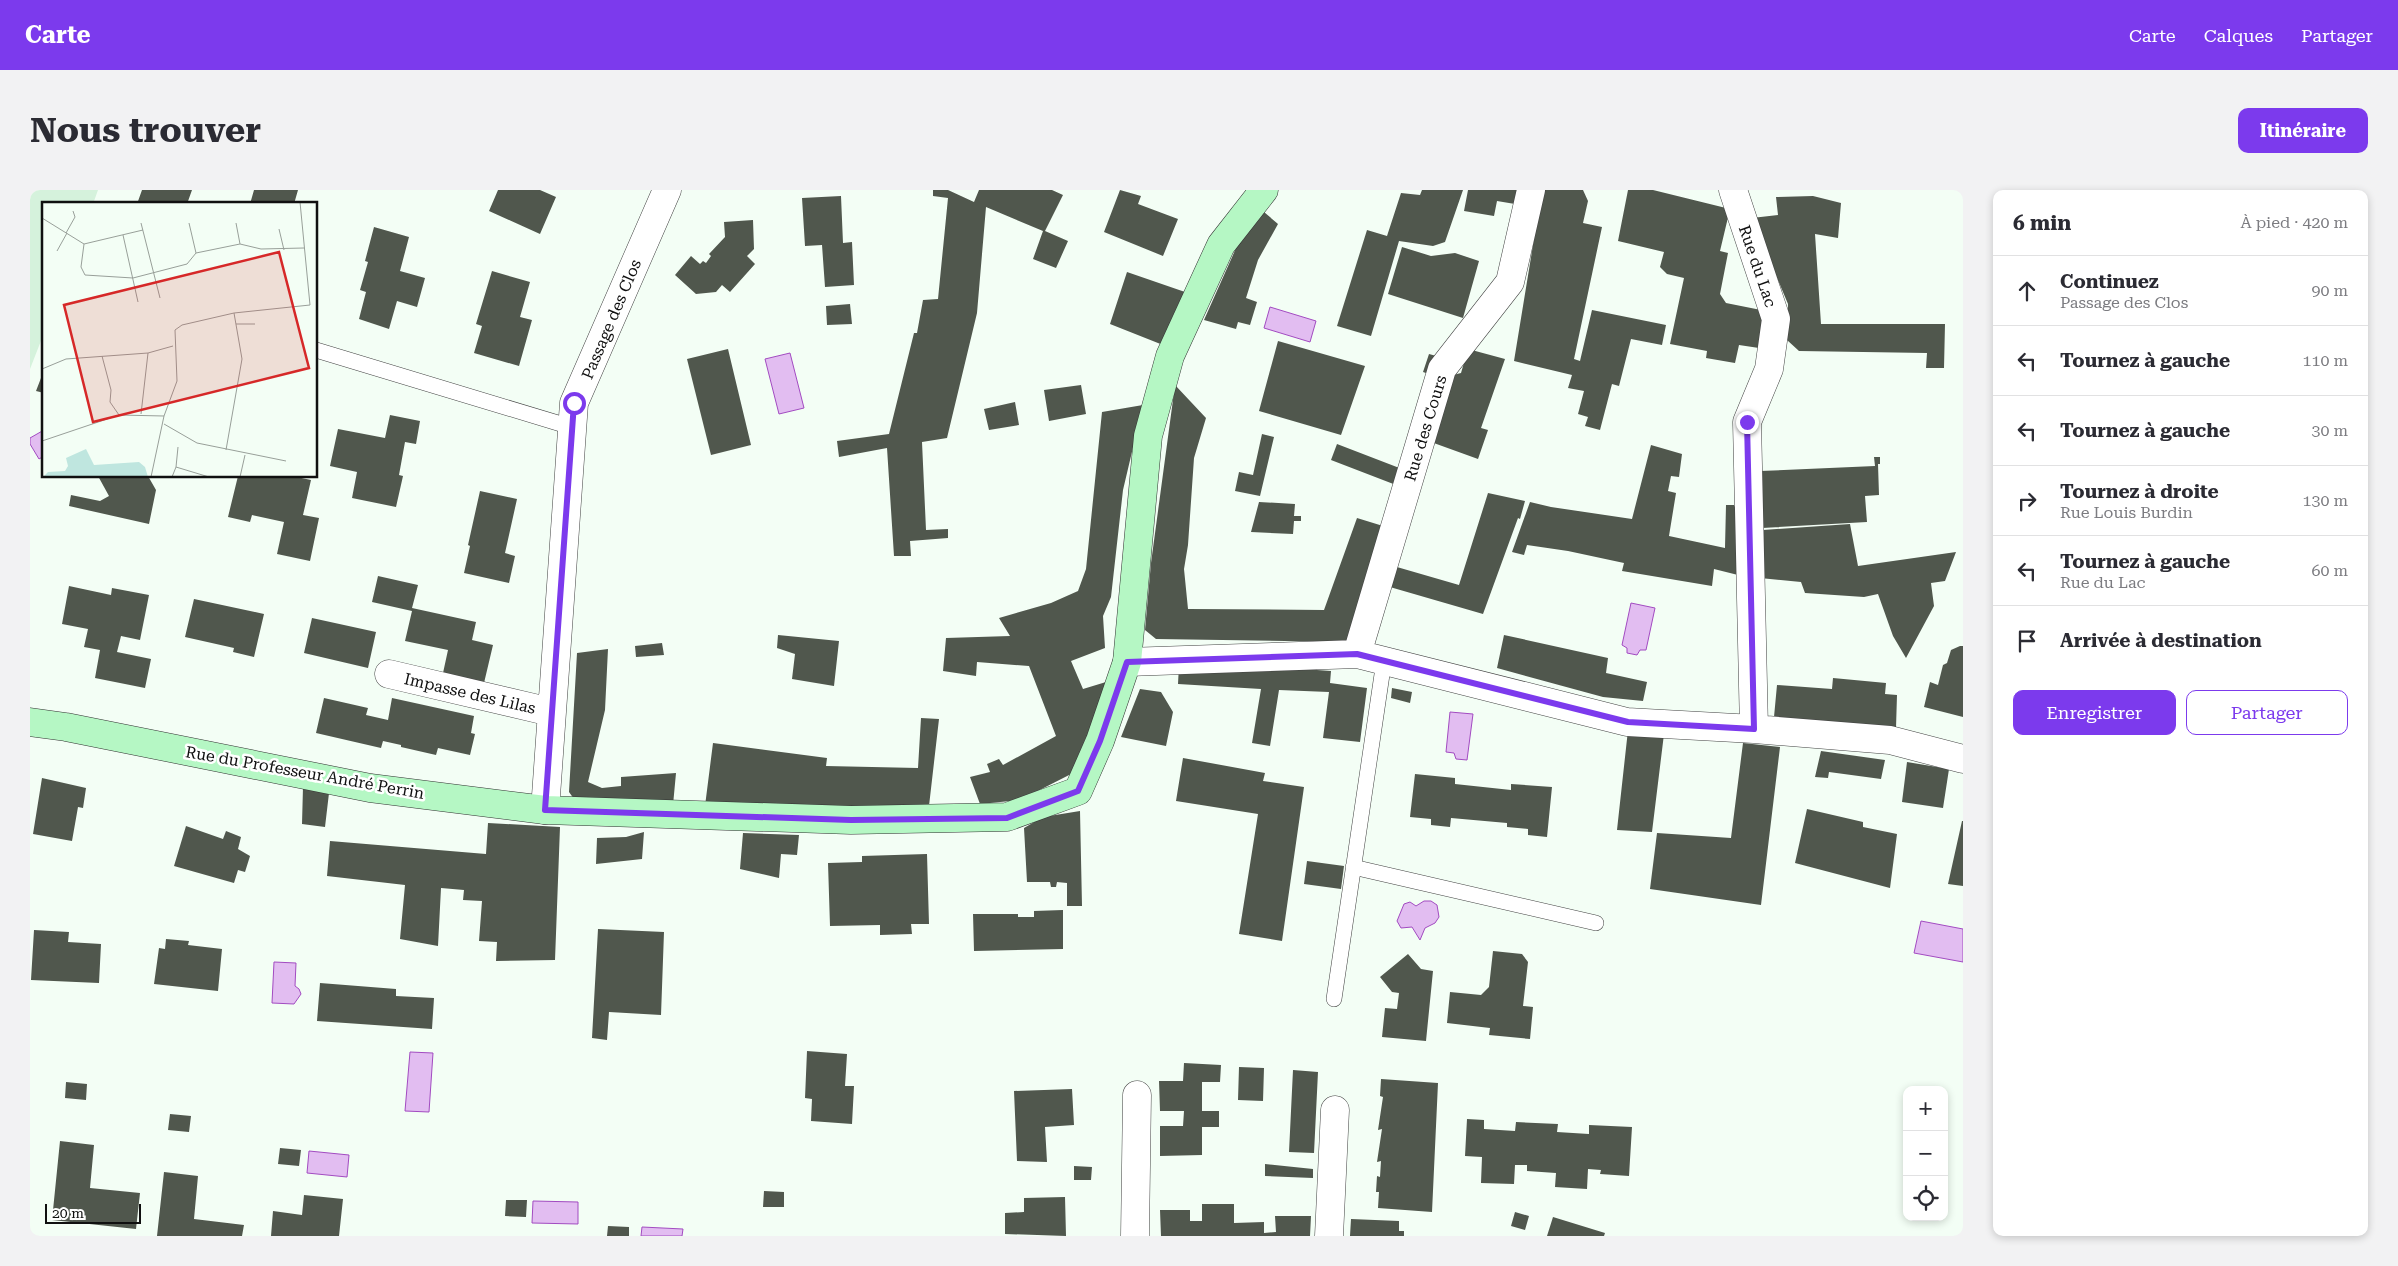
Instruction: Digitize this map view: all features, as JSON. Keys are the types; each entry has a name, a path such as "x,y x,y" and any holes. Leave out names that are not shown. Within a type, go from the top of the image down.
{"street":[{"name":"Passage des Clos","path":"545,810 574,403 667,190"},
{"name":"Rue du Professeur André Perrin","path":"30,722 66,726 370,788 545,810 851,820 1007,818 1078,791 1100,741 1127,662 1148,436 1170,356 1221,245 1263,190"},
{"name":"Rue des Cours","path":"1357,654 1442,369 1510,282 1531,190"},
{"name":"Rue du Lac","path":"1733,190 1776,319 1769,370 1747,422 1754,729"},
{"path":"1127,662 1357,654 1628,722 1754,729 1890,740 1963,759"},
{"name":"Impasse des Lilas","path":"389,674 551,712"},
{"path":"1135,1236 1137,1095"},
{"path":"1329,1236 1335,1110"}],"lane":[{"path":"318,351 571,427"},
{"path":"1334,999 1384,662"},
{"path":"1353,867 1596,924"}],"green space":[{"path":"30,190 98,190 94,202 42,202 42,338 30,369"}],"shaded area":[{"path":"1270,307 1316,321 1310,342 1264,328"},
{"path":"790,353 804,408 779,414 765,359"},
{"path":"42,431 42,457 39,459 30,444 30,438"},
{"path":"1631,603 1655,608 1646,650 1640,650 1637,655 1627,653 1627,648 1622,645"},
{"path":"1450,712 1473,714 1467,760 1456,759 1454,753 1446,752"},
{"path":"1424,901 1431,901 1437,905 1439,917 1435,923 1425,928 1420,940 1412,927 1401,928 1397,921 1404,904 1410,902 1416,906"},
{"path":"1921,921 1963,929 1963,962 1914,953"},
{"path":"274,962 296,963 295,986 301,994 294,1004 272,1003"},
{"path":"410,1052 433,1053 429,1112 405,1111"},
{"path":"309,1151 349,1155 347,1177 307,1173"},
{"path":"533,1201 578,1202 578,1224 532,1223"},
{"path":"642,1227 683,1229 682,1236 641,1236"}],"building":[{"path":"142,190 192,190 188,202 138,202"},
{"path":"254,190 298,190 295,202 251,202"},
{"path":"498,190 540,190 556,197 540,234 489,211"},
{"path":"933,190 948,190 974,202 979,190 1052,190 1063,195 1045,231 1068,241 1056,268 1033,259 1043,231 986,207 977,313 947,438 922,442 926,530 948,529 948,538 910,541 911,556 894,556 887,448 839,457 837,441 889,434 914,333 917,333 923,300 938,299 948,198 933,196"},
{"path":"1120,190 1141,196 1138,204 1178,219 1163,256 1104,232"},
{"path":"1422,190 1463,190 1445,242 1433,246 1399,241 1371,336 1337,326 1367,230 1387,236 1401,193 1420,195"},
{"path":"1468,190 1524,190 1515,204 1497,201 1494,216 1464,211"},
{"path":"1542,190 1583,190 1588,201 1583,223 1602,227 1574,359 1580,361 1592,310 1666,325 1662,345 1631,339 1619,386 1612,384 1600,430 1585,426 1588,417 1578,414 1584,391 1568,388 1572,375 1514,361"},
{"path":"1628,190 1653,190 1730,209 1720,251 1728,253 1720,294 1726,303 1771,312 1759,348 1739,345 1735,363 1706,358 1707,351 1670,344 1684,278 1667,274 1660,267 1664,252 1618,241"},
{"path":"841,196 843,243 852,242 854,285 825,287 822,245 805,246 802,198"},
{"path":"1813,196 1841,203 1838,238 1815,234 1821,324 1945,324 1944,368 1926,368 1927,353 1799,351 1787,340 1788,304 1752,218 1778,215 1776,197"},
{"path":"1264,212 1278,224 1258,260 1246,298 1257,302 1250,325 1238,322 1236,329 1204,320 1237,246"},
{"path":"753,220 754,249 747,256 755,264 730,292 722,285 716,292 696,294 675,275 691,256 700,264 703,261 706,263 711,256 709,254 725,237 724,222"},
{"path":"374,227 409,237 400,271 425,278 417,307 397,301 389,329 359,319 366,292 360,290 368,262 365,261"},
{"path":"1402,247 1431,256 1455,253 1479,261 1463,318 1388,294"},
{"path":"492,271 530,282 520,317 532,320 519,366 474,353 482,326 476,324"},
{"path":"1127,272 1185,292 1163,345 1110,324"},
{"path":"850,304 852,324 827,325 826,306"},
{"path":"1278,341 1365,366 1341,435 1259,411"},
{"path":"728,349 751,445 711,455 687,359"},
{"path":"1468,349 1505,359 1481,428 1488,430 1478,459 1431,442 1453,375 1461,373"},
{"path":"1429,354 1440,357 1429,374 1423,372"},
{"path":"41,378 42,378 42,392 36,391"},
{"path":"1081,385 1086,414 1049,421 1044,390"},
{"path":"1175,385 1206,418 1194,458 1188,545 1184,569 1188,609 1324,610 1357,518 1383,526 1347,642 1156,639 1145,630 1151,563"},
{"path":"1015,402 1019,425 989,430 984,409"},
{"path":"1143,405 1123,490 1111,597 1103,616 1105,648 1071,661 1083,689 1106,682 1075,772 1020,800 980,804 970,777 990,772 987,764 999,759 1003,765 1056,736 1029,666 977,662 976,676 943,671 946,638 1010,636 999,618 1051,603 1078,591 1086,569 1102,412"},
{"path":"390,415 420,421 416,444 405,442 399,475 403,476 396,507 352,498 357,472 330,466 338,429 385,438"},
{"path":"1262,434 1274,437 1260,496 1235,491 1239,472 1253,475"},
{"path":"1337,444 1402,469 1396,485 1331,460"},
{"path":"1651,445 1682,454 1679,477 1671,476 1668,491 1676,493 1669,536 1725,548 1726,505 1734,505 1740,517 1742,576 1714,569 1712,586 1622,571 1624,563 1568,551 1527,545 1524,555 1512,552 1530,502 1632,519"},
{"path":"1874,457 1880,457 1880,464 1878,464 1879,495 1865,496 1867,522 1762,528 1760,471 1875,466"},
{"path":"99,478 149,478 156,490 149,524 69,506 71,495 100,501 109,496"},
{"path":"238,478 302,478 311,480 303,515 319,518 310,561 277,554 284,522 252,515 250,522 228,517"},
{"path":"480,491 517,499 505,553 515,556 509,583 464,573"},
{"path":"1488,493 1525,501 1520,519 1518,518 1483,614 1383,585 1390,565 1459,585"},
{"path":"1259,502 1295,504 1294,516 1301,516 1301,521 1294,521 1293,534 1251,532"},
{"path":"1850,524 1858,566 1956,552 1945,581 1931,583 1934,606 1906,658 1893,636 1878,594 1864,597 1805,593 1801,582 1760,578 1763,530"},
{"path":"378,576 418,585 412,608 476,622 472,640 493,645 484,683 443,673 448,650 405,641 412,611 372,602"},
{"path":"69,586 111,595 112,588 149,595 140,640 121,636 117,652 151,659 145,688 95,678 100,650 84,647 88,629 62,624"},
{"path":"194,599 264,614 254,657 233,652 234,648 185,637"},
{"path":"312,618 376,632 368,668 304,653"},
{"path":"778,635 839,641 834,686 792,679 795,654 777,648"},
{"path":"1504,635 1608,658 1606,673 1647,682 1643,701 1603,697 1497,668"},
{"path":"662,643 664,655 636,657 635,646"},
{"path":"1963,646 1963,717 1924,707 1930,682 1938,685 1943,665 1947,663 1951,650"},
{"path":"608,649 605,710 588,782 602,788 621,786 621,777 676,773 673,805 574,799 569,792 577,653"},
{"path":"1179,665 1318,667 1317,670 1331,671 1330,683 1367,688 1360,742 1323,738 1329,692 1279,690 1270,746 1252,743 1261,689 1178,684"},
{"path":"1833,678 1886,683 1885,694 1897,695 1896,728 1774,717 1777,685 1832,689"},
{"path":"1392,688 1412,692 1410,703 1391,698"},
{"path":"1140,689 1161,692 1173,712 1166,746 1121,737"},
{"path":"324,698 368,708 366,715 388,720 392,698 474,716 471,733 475,734 470,755 438,748 436,755 383,741 381,748 316,733"},
{"path":"921,718 939,719 929,806 705,806 713,743 827,758 826,766 918,768"},
{"path":"1628,730 1664,734 1652,832 1617,830"},
{"path":"1743,743 1780,747 1761,905 1650,889 1657,833 1731,838"},
{"path":"1821,751 1885,760 1881,779 1829,772 1828,778 1815,777"},
{"path":"1183,758 1265,773 1263,781 1304,787 1282,941 1239,934 1258,814 1176,801"},
{"path":"1907,762 1949,769 1943,808 1902,802"},
{"path":"1415,774 1455,778 1455,784 1511,790 1511,784 1552,787 1547,837 1528,835 1528,829 1507,827 1507,823 1451,818 1450,827 1431,825 1431,819 1410,817"},
{"path":"42,778 86,788 83,808 78,807 72,841 33,834"},
{"path":"303,787 329,793 325,827 302,824"},
{"path":"1807,809 1863,822 1863,827 1897,834 1890,888 1795,863"},
{"path":"1080,811 1082,906 1067,906 1067,883 1057,882 1056,887 1051,887 1050,882 1027,882 1024,828 1043,817"},
{"path":"1963,821 1963,886 1948,884"},
{"path":"488,823 560,827 555,960 496,961 497,942 479,941 482,901 463,900 464,890 441,888 438,946 400,939 405,885 327,876 330,841 486,854"},
{"path":"186,826 223,839 226,831 241,837 238,849 250,856 245,872 238,870 234,883 174,866"},
{"path":"644,832 642,859 596,864 597,838 626,837"},
{"path":"743,833 799,835 797,855 781,854 779,878 740,869"},
{"path":"927,854 929,924 911,924 912,934 880,935 880,925 830,926 828,863 862,862 862,856"},
{"path":"1307,861 1344,866 1341,889 1304,884"},
{"path":"1063,910 1063,949 974,951 973,914 1018,914 1018,917 1034,917 1034,911"},
{"path":"598,929 664,932 661,1015 609,1012 607,1040 592,1038"},
{"path":"34,930 69,932 68,942 101,944 99,983 31,980"},
{"path":"166,939 189,941 188,945 222,949 218,991 154,984 159,948 165,949"},
{"path":"1493,951 1522,954 1528,962 1523,1006 1533,1007 1530,1039 1489,1035 1490,1028 1447,1023 1450,992 1481,995 1489,987"},
{"path":"1408,954 1421,969 1433,971 1426,1041 1382,1037 1385,1008 1397,1009 1399,993 1392,992 1380,977"},
{"path":"320,983 396,989 396,996 434,998 432,1029 317,1021"},
{"path":"807,1051 847,1054 845,1086 854,1086 852,1124 811,1121 812,1099 805,1098"},
{"path":"1184,1063 1221,1065 1220,1082 1202,1082 1202,1111 1219,1111 1219,1127 1202,1127 1202,1155 1160,1156 1160,1126 1183,1126 1184,1111 1160,1111 1159,1081 1183,1081"},
{"path":"1239,1067 1264,1068 1263,1101 1238,1100"},
{"path":"1293,1070 1318,1072 1314,1153 1289,1152"},
{"path":"1381,1079 1438,1083 1432,1212 1378,1208 1377,1176 1380,1177 1381,1161 1377,1162 1382,1129 1378,1130 1383,1097 1380,1096"},
{"path":"66,1082 87,1084 86,1100 65,1098"},
{"path":"1072,1089 1074,1125 1045,1127 1047,1162 1017,1161 1014,1091"},
{"path":"170,1114 191,1116 189,1132 168,1130"},
{"path":"1467,1119 1484,1120 1484,1129 1515,1131 1516,1122 1558,1124 1557,1132 1589,1134 1589,1125 1632,1127 1629,1176 1600,1174 1601,1170 1588,1169 1587,1189 1555,1187 1556,1173 1527,1171 1527,1165 1515,1165 1514,1184 1481,1183 1482,1157 1465,1156"},
{"path":"60,1141 94,1145 90,1188 140,1193 136,1229 52,1220"},
{"path":"280,1148 301,1150 299,1166 278,1164"},
{"path":"1265,1164 1313,1169 1313,1178 1265,1176"},
{"path":"1074,1166 1092,1167 1091,1180 1074,1180"},
{"path":"164,1172 198,1176 194,1219 244,1225 242,1236 157,1236"},
{"path":"764,1191 784,1192 784,1207 763,1207"},
{"path":"304,1195 343,1199 339,1236 271,1236 273,1211 302,1215"},
{"path":"1065,1197 1066,1236 1005,1234 1005,1213 1024,1212 1024,1198"},
{"path":"506,1200 527,1200 526,1217 505,1216"},
{"path":"1202,1204 1234,1204 1234,1223 1264,1222 1264,1233 1276,1232 1275,1216 1311,1216 1310,1236 1161,1236 1160,1210 1190,1210 1190,1221 1202,1221"},
{"path":"1515,1212 1529,1216 1525,1230 1511,1226"},
{"path":"1553,1217 1605,1233 1604,1236 1547,1236"},
{"path":"1351,1219 1399,1221 1399,1231 1404,1231 1404,1236 1350,1236"},
{"path":"608,1226 629,1227 629,1236 607,1236"}],"route":[{"path":"574,403 545,810 851,820 1007,818 1078,791 1100,741 1127,662 1357,654 1450,679 1628,722 1754,729 1747,422"}]}
